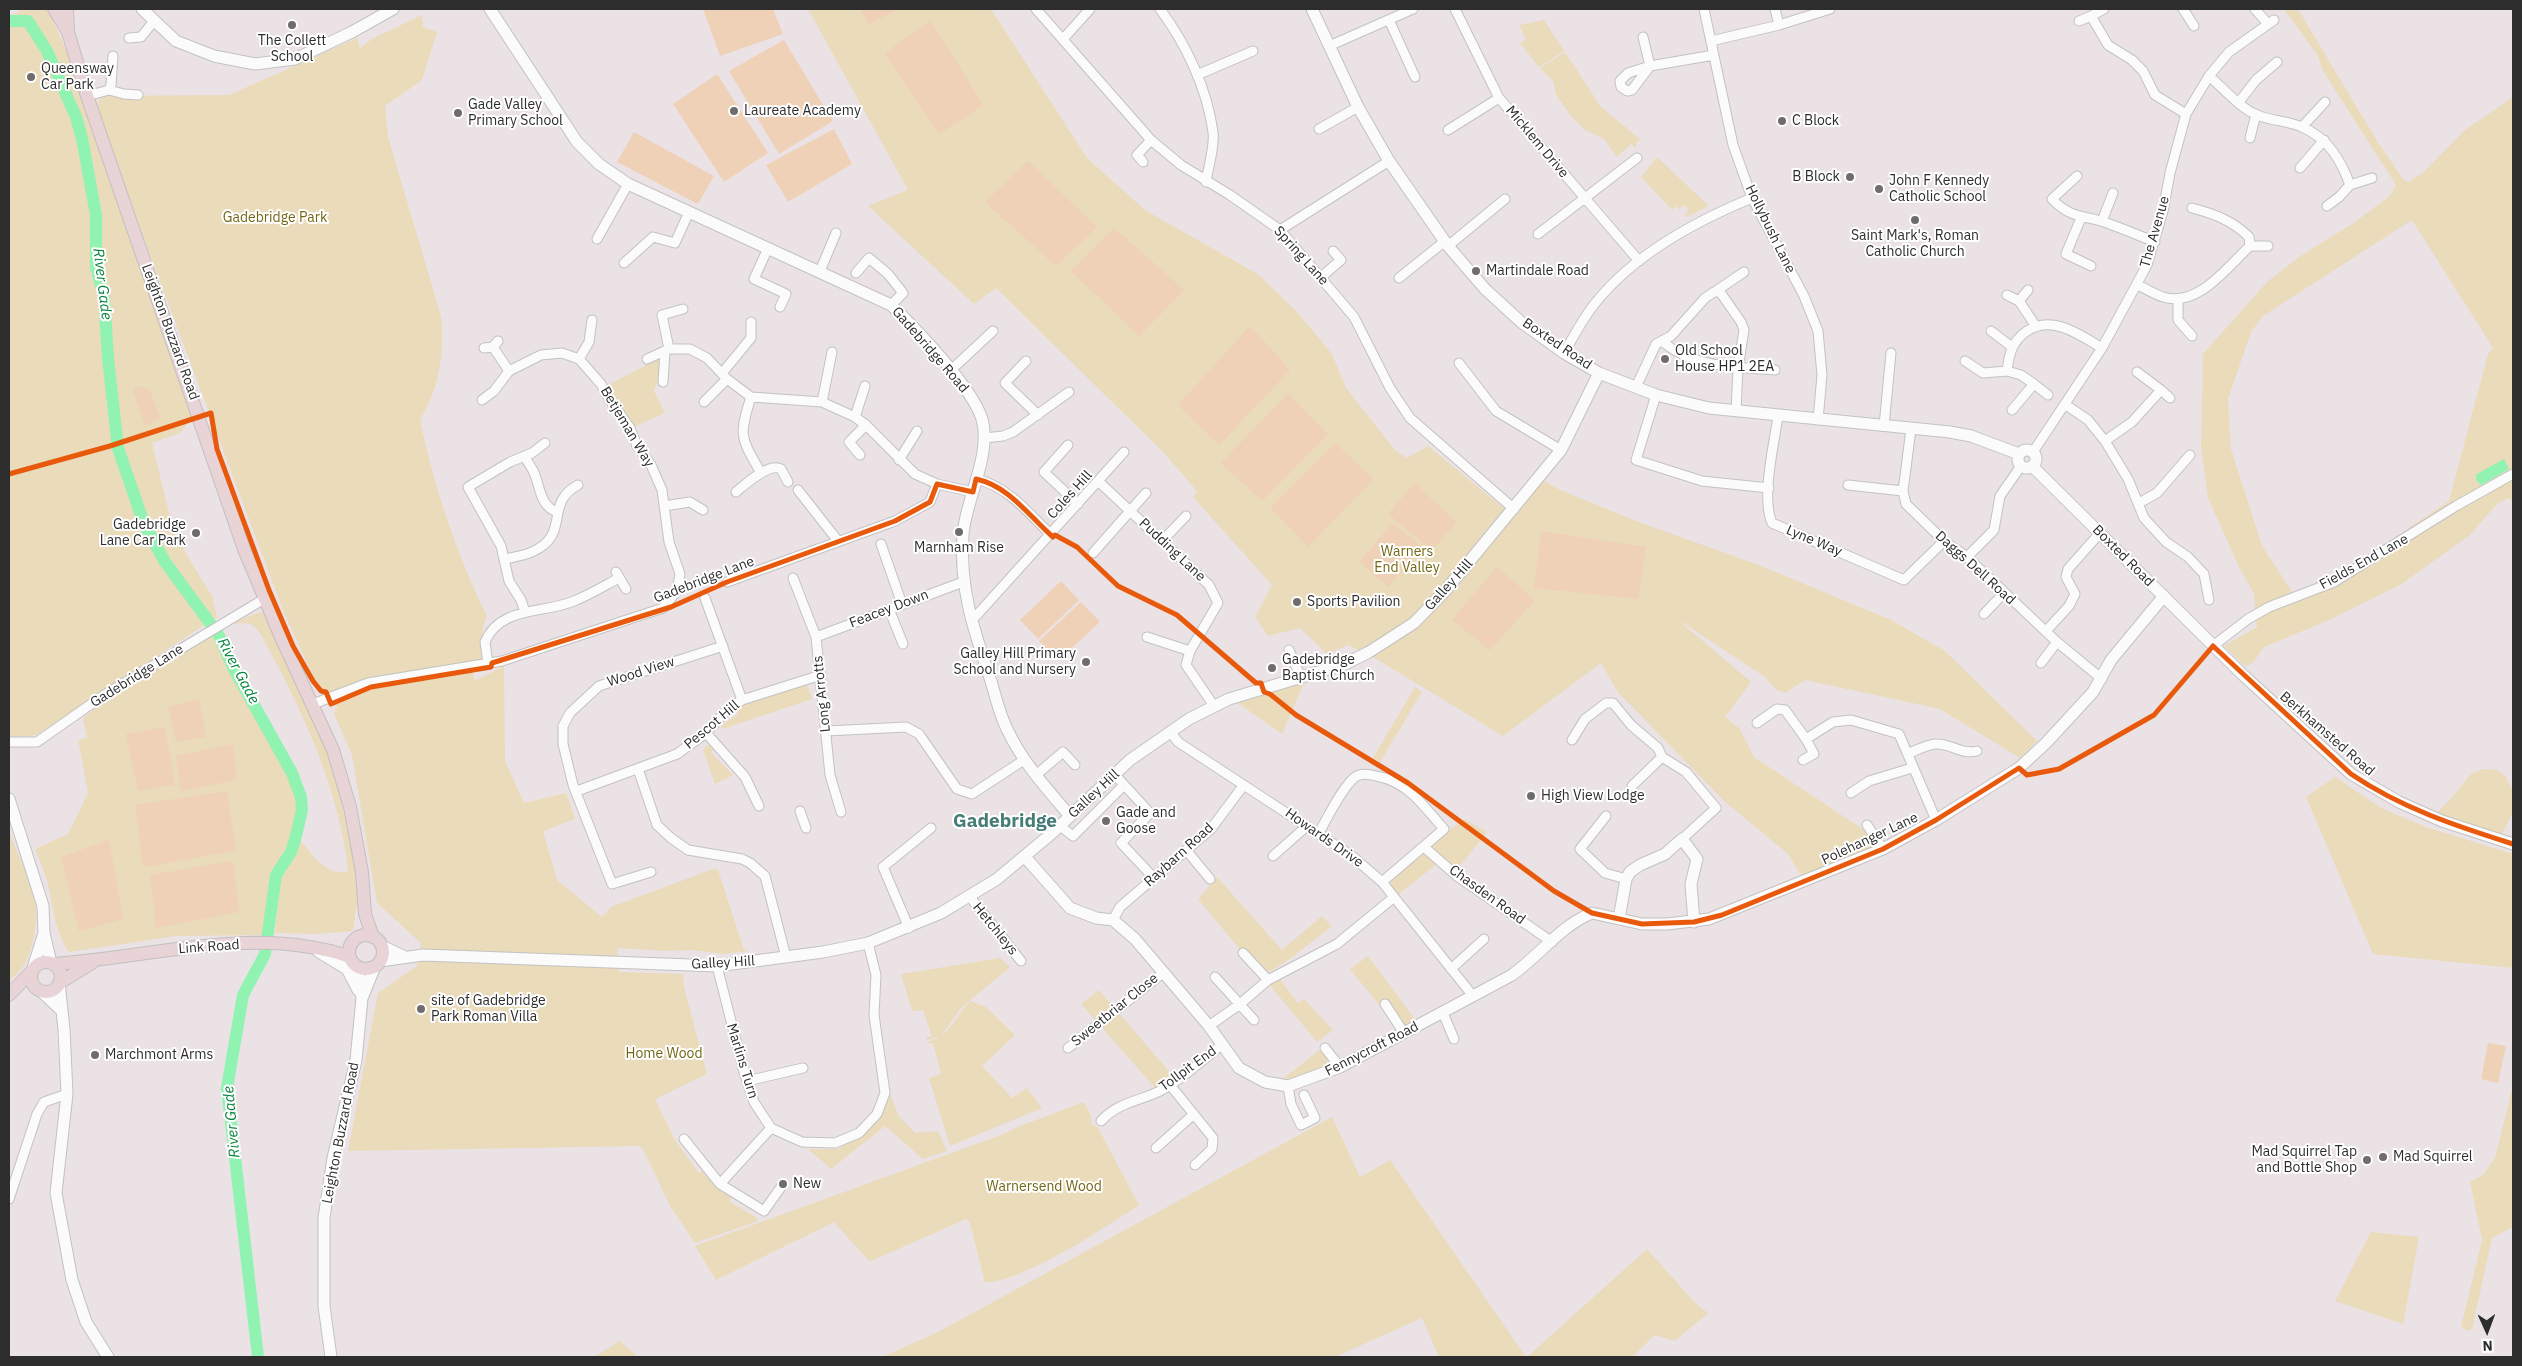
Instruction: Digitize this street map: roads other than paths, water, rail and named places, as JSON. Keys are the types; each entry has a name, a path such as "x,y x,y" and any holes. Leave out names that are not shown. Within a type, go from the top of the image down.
{"main road":[{"name":"Leighton Buzzard Road","path":"54,9 68,32"},
{"name":"Leighton Buzzard Road","path":"67,9 68,32 86,96 232,513 264,599 333,750 350,807 362,872 365,914 377,942"},
{"name":"Leighton Buzzard Road","path":"356,939 365,914"},
{"path":"356,939 377,942 382,955 377,964 369,968 354,962 349,951 356,939"},
{"name":"Link Road","path":"9,996 40,963 96,960 199,946 284,944 322,947 356,939"},
{"name":"Link Road","path":"322,947 354,962"},
{"name":"Link Road","path":"9,996 24,992 51,990 96,960"},
{"path":"52,963 60,972 59,983"},
{"path":"33,969 32,982 40,990"}],"street":[{"path":"142,9 176,41 214,56 255,64 295,59 352,32 393,9"},
{"name":"Gadebridge Road","path":"490,9 577,142 599,164 628,184 891,305 913,326 974,400 982,421 984,438 964,533 963,582 971,619 1008,731 1024,760 1070,816"},
{"name":"Spring Lane","path":"1036,9 1064,38 1151,140 1181,165 1230,195 1280,230 1322,277 1354,317 1390,388 1410,418 1514,509"},
{"path":"1064,38 1090,9"},
{"path":"1160,9 1175,29 1198,74 1213,134 1206,182"},
{"name":"Boxted Road","path":"1312,9 1358,108 1389,161 1446,244 1485,289 1522,322 1564,352 1599,373 1656,395 1709,408 1971,436 2024,462 2100,533 2214,646"},
{"path":"1329,46 1413,9"},
{"name":"Micklem Drive","path":"1455,9 1499,98 1639,261"},
{"name":"Hollybush Lane","path":"1704,9 1733,145 1752,198 1804,296 1818,331 1822,375 1818,420"},
{"path":"1775,9 1779,25"},
{"path":"1711,41 1779,25 1830,9"},
{"path":"2079,21 2104,9"},
{"path":"2183,9 2194,26"},
{"name":"The Avenue","path":"2033,452 2066,405 2102,348 2138,285 2155,242 2186,114 2209,76 2229,52 2271,22 2255,9"},
{"path":"2091,16 2108,45 2132,60 2143,71 2155,96 2186,114"},
{"path":"1389,20 1415,77"},
{"path":"129,38 140,37 154,21"},
{"path":"1644,37 1650,66 1714,54"},
{"path":"1198,74 1253,51"},
{"path":"109,90 112,85 113,56"},
{"path":"2239,102 2256,80 2277,62"},
{"path":"2209,76 2256,114 2302,127 2324,140 2338,158 2350,185"},
{"path":"86,96 109,90 138,95"},
{"path":"1448,130 1499,98"},
{"path":"2302,127 2325,102"},
{"path":"1318,129 1358,108"},
{"path":"2250,138 2256,114"},
{"path":"1143,162 1137,155 1151,140"},
{"path":"2300,168 2324,140"},
{"path":"1538,234 1637,158"},
{"path":"1280,230 1389,161"},
{"path":"2077,176 2052,199 2060,208 2081,218 2102,221 2155,242"},
{"path":"2327,206 2350,185 2372,178"},
{"path":"597,238 628,184"},
{"path":"2102,221 2113,193"},
{"path":"1564,352 1597,301 1639,261 1685,230 1719,212 1752,198"},
{"path":"1399,278 1505,199"},
{"path":"2192,208 2211,213 2236,224 2249,237 2250,246"},
{"path":"624,264 653,237 675,243 689,212"},
{"path":"2081,218 2061,252 2091,266"},
{"path":"820,271 836,233"},
{"path":"2138,285 2164,297 2178,299 2202,292 2250,246 2268,246"},
{"path":"768,248 754,279 786,294 780,308"},
{"path":"1322,277 1341,260 1333,251"},
{"path":"856,273 869,258 902,288 903,293 891,305"},
{"path":"1636,387 1652,349 1671,336 1705,298 1744,272"},
{"path":"2019,301 2028,290"},
{"path":"1716,291 1723,294 1744,330 1738,368 1736,411"},
{"path":"2007,294 2019,301 2035,325"},
{"path":"2178,299 2178,320 2192,336"},
{"path":"658,306 662,315 667,350 664,382"},
{"path":"662,315 683,310"},
{"path":"482,400 494,391 509,371 541,355 562,353 579,359 589,342 592,320"},
{"path":"704,402 751,338 751,322"},
{"path":"2007,371 2012,347 2022,334 2035,325 2053,324 2102,348"},
{"path":"950,371 994,331"},
{"path":"1992,331 2012,347"},
{"path":"1662,341 1673,351 1693,360 1738,368 1775,370"},
{"path":"492,345 509,371"},
{"path":"647,359 667,350 690,349 707,358 751,397 822,402 854,417 866,425 915,474 937,484 973,492"},
{"path":"822,402 832,352"},
{"path":"1884,426 1891,353"},
{"name":"Betjeman Way","path":"579,359 601,384 609,399 630,428 637,446 651,465 662,490 669,542 680,574 677,591 663,608"},
{"path":"1026,361 1005,383 1038,415"},
{"path":"1964,361 1983,373 2007,371 2021,375 2048,395"},
{"path":"1459,363 1496,411 1561,450"},
{"path":"2137,372 2170,398"},
{"name":"Galley Hill","path":"377,964 403,956 423,955 717,966 868,943 909,928 970,897 1025,857 1116,776 1130,760 1170,731 1214,706 1263,688 1327,671 1353,660 1414,623 1445,591 1561,450 1599,373"},
{"path":"2012,410 2034,384"},
{"path":"854,417 866,386"},
{"path":"2105,441 2132,422 2161,390"},
{"path":"984,438 1003,436 1013,432 1068,392"},
{"path":"1656,395 1636,460 1702,481 1769,488"},
{"path":"751,397 744,419 742,439 761,473"},
{"path":"2066,405 2088,420 2105,441 2128,479 2144,518 2166,542 2188,557 2204,574 2209,600"},
{"name":"Lyne Way","path":"1778,416 1769,488 1768,513 1772,523 1904,580 1944,541"},
{"path":"860,455 848,442 866,425"},
{"path":"1848,485 1903,491 1911,429"},
{"path":"899,460 917,431"},
{"path":"525,612 521,600 509,581 501,546 468,487 510,462 525,457 545,443"},
{"path":"1068,446 1044,472 1078,504"},
{"name":"Coles Hill","path":"971,619 976,616 1124,452"},
{"path":"1967,557 1994,530 2000,496 2024,462 2036,458 2033,452"},
{"path":"2139,504 2158,493 2190,455"},
{"path":"525,457 535,473 538,487 547,505 558,512"},
{"path":"736,492 761,473 779,467 788,482"},
{"name":"Fields End Lane","path":"2214,646 2248,619 2269,607 2334,582 2456,506 2513,474"},
{"path":"976,479 999,488 1015,499 1050,534"},
{"name":"Pudding Lane","path":"1098,481 1209,585 1218,603 1190,651"},
{"name":"Gadebridge Lane","path":"727,582 895,520 930,502 937,484"},
{"path":"504,558 530,553 544,545 556,528 558,512 564,494 578,485"},
{"path":"798,490 838,541"},
{"name":"Daggs Dell Road","path":"1903,491 1906,504 1944,541 1967,557 2003,594 2102,679"},
{"path":"1093,553 1146,493"},
{"path":"664,506 690,502 703,510"},
{"path":"1163,540 1186,516"},
{"path":"2046,631 2069,606 2075,594 2066,577 2068,569 2100,533"},
{"path":"881,544 902,604"},
{"path":"488,664 484,648 488,636 500,622 525,612 572,602 618,575 626,589"},
{"name":"Long Arrotts","path":"793,578 816,637 830,775 841,812"},
{"name":"Feacey Down","path":"816,637 963,582"},
{"path":"1984,614 2003,594"},
{"name":"Polehanger Lane","path":"1722,915 1883,849 1936,820 2019,768 2046,743 2102,679 2111,660 2164,596"},
{"path":"704,598 742,700"},
{"name":"Gadebridge Lane","path":"9,742 37,742 104,695 264,599"},
{"name":"Gadebridge Lane","path":"313,704 368,683 488,664 528,653 663,608"},
{"path":"889,609 903,644"},
{"path":"1147,636 1190,651 1186,665 1214,706"},
{"path":"2041,663 2057,642"},
{"name":"Wood View","path":"651,872 612,884 577,791 573,785 563,744 563,726 570,713 599,686 722,646"},
{"name":"Berkhamsted Road","path":"2214,646 2351,774 2374,789 2442,821 2513,844"},
{"path":"1289,650 1301,678"},
{"name":"Pescot Hill","path":"577,791 677,754 706,732 726,711 742,700 820,675"},
{"path":"1572,740 1585,719 1606,702 1613,703 1631,725 1658,748 1662,757 1686,772 1716,808 1665,854 1640,865 1630,872 1626,879 1619,919"},
{"path":"1757,723 1777,708 1785,710 1806,739 1814,754 1803,760"},
{"path":"1806,739 1833,722 1851,720 1899,734 1909,753 1912,768 1936,820"},
{"path":"826,731 906,727 919,734 957,789 972,794 1024,760"},
{"name":"Howards Drive","path":"1170,731 1178,742 1243,786 1319,833 1352,856 1382,882 1473,996"},
{"path":"706,732 740,770 759,806"},
{"path":"1909,753 1934,744 1948,745 1967,754 1977,751"},
{"path":"1036,775 1063,752 1075,765"},
{"path":"1632,786 1662,757"},
{"path":"1850,793 1870,781 1912,768"},
{"path":"638,769 657,825 671,838 688,850 750,862 765,876 786,957"},
{"path":"1319,833 1335,805 1355,777 1366,774 1386,778 1406,787 1444,829 1382,882"},
{"path":"1116,776 1150,814 1121,843 1154,878"},
{"path":"1060,826 1073,836 1124,785"},
{"name":"Raybarn Road","path":"1113,920 1120,907 1211,830 1243,786"},
{"path":"9,800 43,906 44,933 52,963"},
{"path":"800,811 806,828"},
{"path":"1606,816 1580,849 1605,873 1626,879"},
{"name":"Polehanger Lane","path":"1867,825 1883,849"},
{"path":"1273,856 1307,826"},
{"path":"909,928 883,866 931,828"},
{"path":"1682,839 1697,859 1691,884 1694,922"},
{"name":"Chasden Road","path":"1424,847 1457,876 1552,942"},
{"path":"1187,851 1210,879"},
{"path":"1025,857 1070,908 1096,918 1113,920 1135,939 1209,1026 1239,1068 1265,1082 1288,1086 1291,1104 1301,1125 1315,1118 1304,1095"},
{"name":"Hetchleys","path":"970,897 1021,961"},
{"path":"1209,1026 1240,1004 1268,980 1337,944 1393,898"},
{"name":"Fennycroft Road","path":"1288,1086 1340,1067 1473,996 1523,967 1567,926 1592,913 1642,924 1694,922 1722,915"},
{"path":"33,969 44,933"},
{"path":"1451,969 1484,939"},
{"name":"Galley Hill","path":"377,942 403,956"},
{"path":"720,1184 771,1128 802,1142 835,1143 859,1133 877,1114 885,1093 874,1015 876,975 868,943"},
{"path":"305,946 330,957 347,969 362,998"},
{"path":"1243,953 1268,980"},
{"name":"Leighton Buzzard Road","path":"331,1357 324,1306 324,1218 333,1158 356,1060 362,998 354,962"},
{"name":"Leighton Buzzard Road","path":"362,998 377,964"},
{"name":"Marlins Turn","path":"717,966 737,1051 754,1102 771,1128"},
{"name":"Sweetbriar Close","path":"1068,1048 1162,973"},
{"path":"1215,977 1254,1020"},
{"path":"59,983 64,1029 66,1094 56,1193 72,1280 86,1322 108,1357"},
{"path":"40,990 61,1010"},
{"path":"1385,1004 1404,1032"},
{"path":"1443,1013 1454,1039"},
{"name":"Tollpit End","path":"1101,1121 1112,1110 1170,1085 1222,1044"},
{"path":"1325,1048 1340,1067"},
{"path":"747,1081 803,1068"},
{"path":"1170,1085 1213,1138 1214,1144 1205,1157 1195,1165"},
{"path":"9,1198 37,1114 44,1102 66,1094"},
{"path":"1156,1148 1194,1114"},
{"path":"684,1139 720,1184 764,1211 781,1188"}],"waterway":[{"name":"River Gade","path":"9,21 28,21 47,51 76,117 82,138 96,215 96,267 104,296 108,358 118,448 144,524 165,562 218,634 234,669 292,773 301,797 302,810 291,852 276,875 265,954 243,995 227,1088 258,1357"}],"place":[{"name":"The Collett School","path":"292,25"},
{"name":"Queensway Car Park","path":"31,77"},
{"name":"Laureate Academy","path":"734,111"},
{"name":"Gade Valley Primary School","path":"458,113"},
{"name":"C Block","path":"1782,121"},
{"name":"B Block","path":"1850,177"},
{"name":"John F Kennedy Catholic School","path":"1879,189"},
{"name":"Saint Mark's, Roman Catholic Church","path":"1915,220"},
{"name":"Martindale Road","path":"1476,271"},
{"name":"Old School House HP1 2EA","path":"1665,359"},
{"name":"Marnham Rise","path":"959,532"},
{"name":"Gadebridge Lane Car Park","path":"196,533"},
{"name":"Sports Pavilion","path":"1297,602"},
{"name":"Galley Hill Primary School and Nursery","path":"1086,662"},
{"name":"Gadebridge Baptist Church","path":"1272,668"},
{"name":"High View Lodge","path":"1531,796"},
{"name":"Gade and Goose","path":"1106,821"},
{"name":"site of Gadebridge Park Roman Villa","path":"421,1009"},
{"name":"Marchmont Arms","path":"95,1055"},
{"name":"Mad Squirrel","path":"2383,1157"},
{"name":"Mad Squirrel Tap and Bottle Shop","path":"2367,1160"},
{"name":"New","path":"783,1184"}],"district":[{"name":"Gadebridge","path":"1005,822"}],"park label":[{"name":"Gadebridge Park","path":"275,218"},
{"name":"Warners End Valley","path":"1407,560"},
{"name":"Home Wood","path":"664,1054"},
{"name":"Warnersend Wood","path":"1044,1187"}]}
